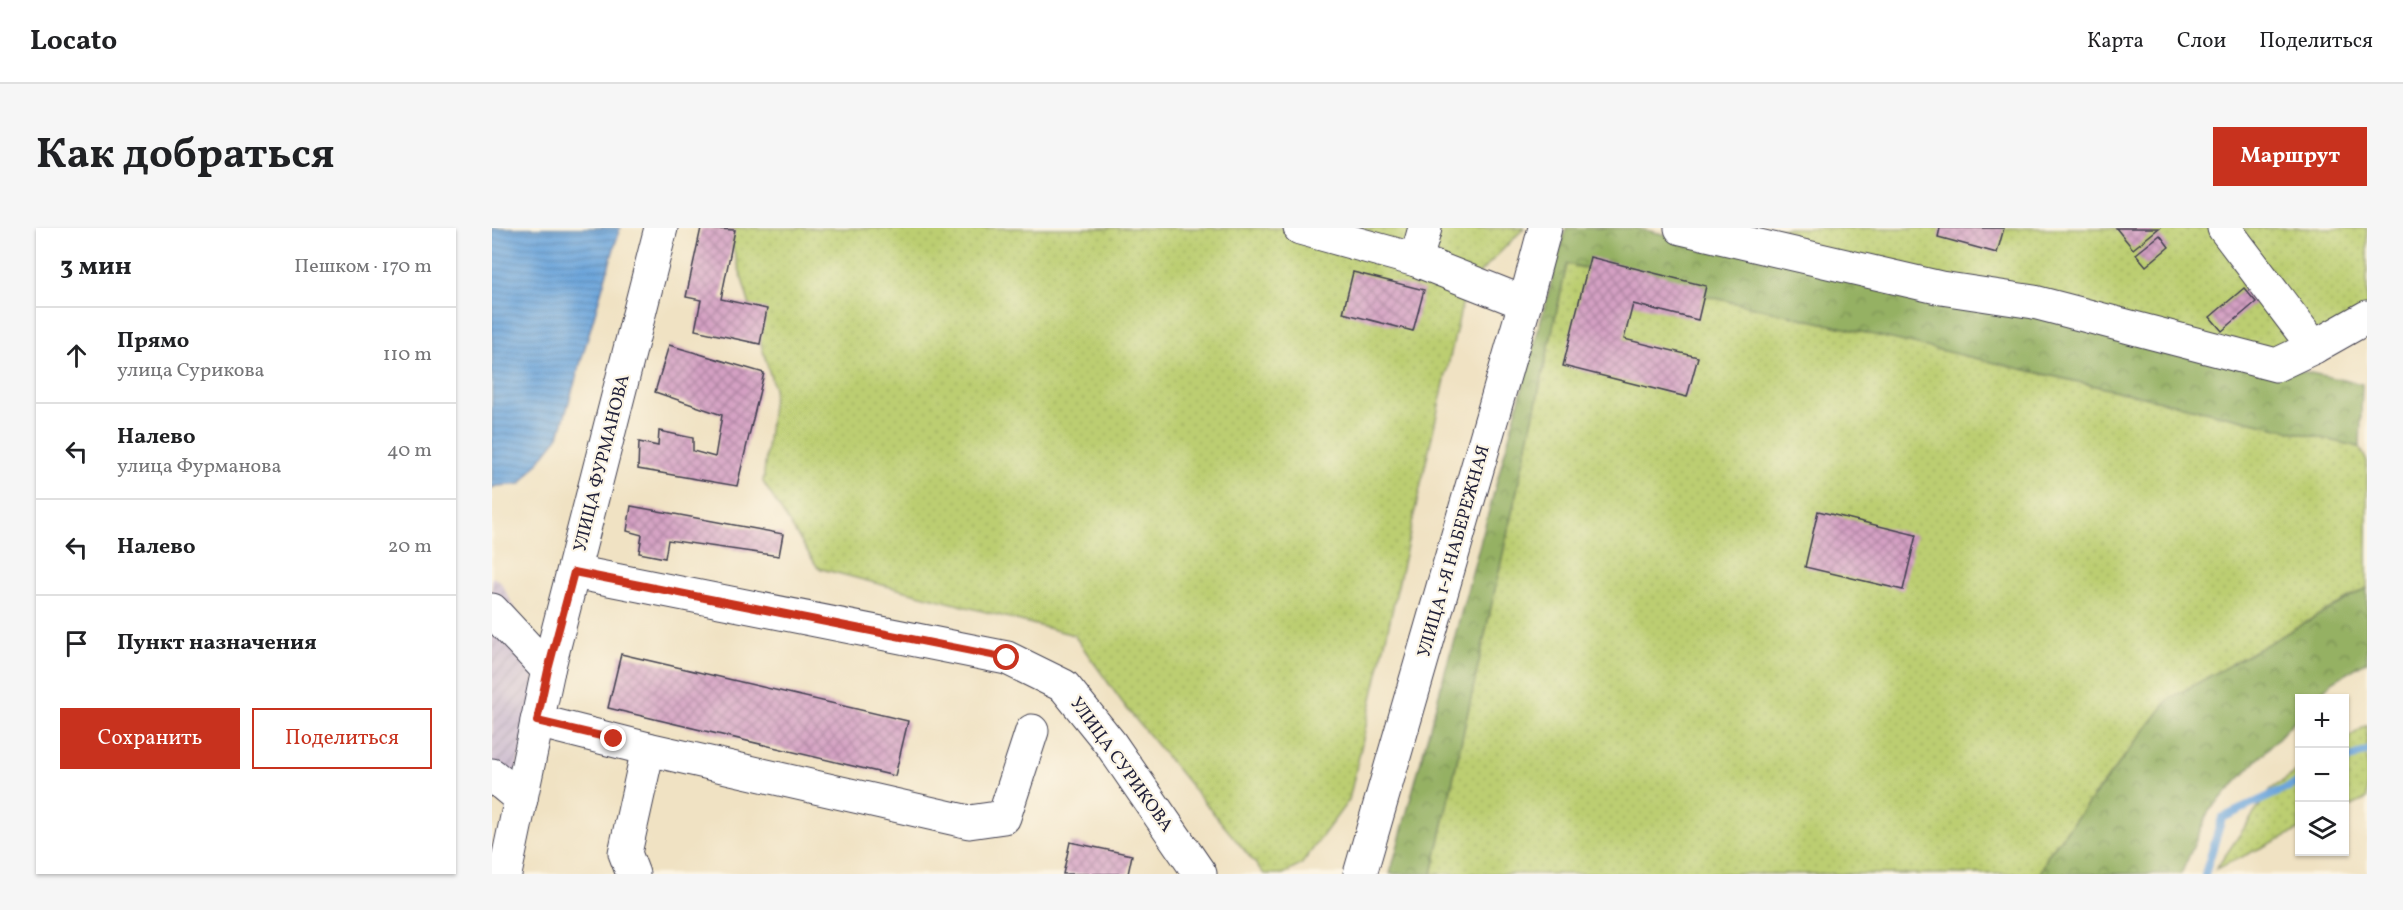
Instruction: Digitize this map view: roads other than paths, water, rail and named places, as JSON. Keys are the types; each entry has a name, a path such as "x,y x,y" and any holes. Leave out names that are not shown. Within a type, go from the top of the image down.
{"street":[{"name":"УЛИЦА ФУРМАНОВА","path":"502,860 521,799 548,670 661,228"},
{"path":"1300,228 1416,260 1526,303"},
{"path":"1416,260 1425,228"},
{"name":"УЛИЦА 1-Я НАБЕРЕЖНАЯ","path":"1360,874 1526,303 1545,228"},
{"path":"1681,228 1941,288 2034,302 2276,365 2314,347 2367,317"},
{"path":"2224,228 2314,347"},
{"name":"УЛИЦА СУРИКОВА","path":"574,572 1007,658 1064,686 1110,743 1200,874"},
{"path":"492,610 548,670"},
{"path":"537,721 648,749 969,822 1004,817 1032,731"},
{"path":"633,874 625,853 648,749"},
{"path":"492,775 521,799"}],"water":[{"path":"492,228 620,228 559,436 521,484 492,488"}],"waterway":[{"path":"2349,759 2367,751"},
{"path":"2205,874 2222,818 2295,784"}]}
